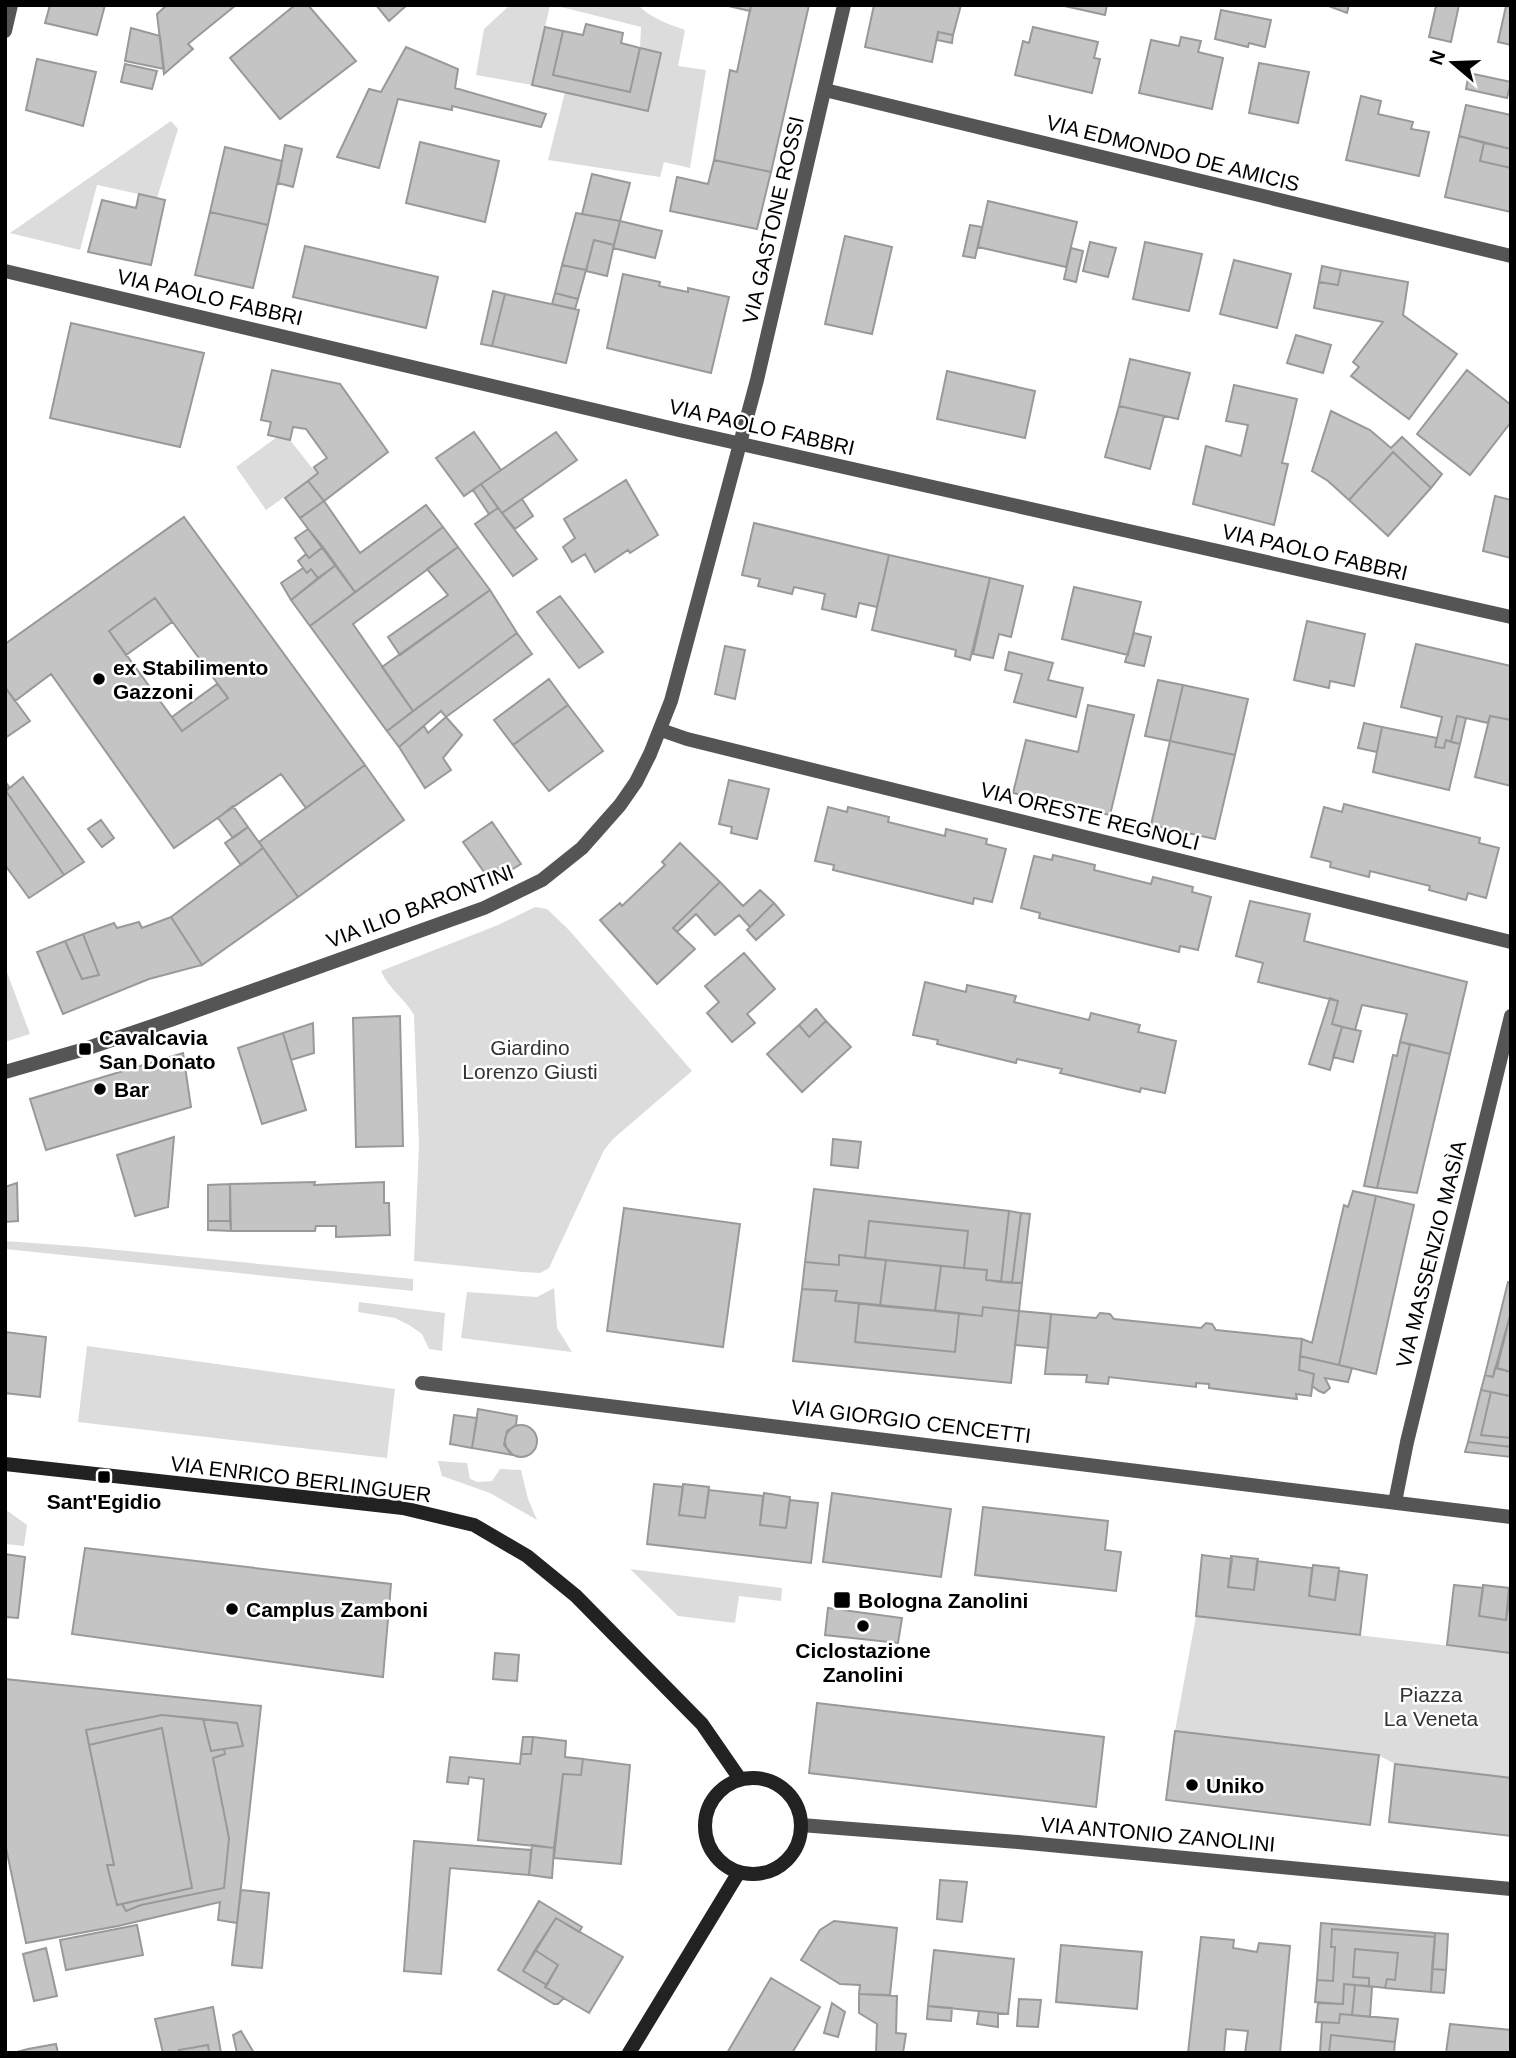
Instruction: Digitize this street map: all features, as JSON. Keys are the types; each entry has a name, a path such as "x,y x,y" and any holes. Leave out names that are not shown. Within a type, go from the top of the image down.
{"main road":[{"name":"VIA ENRICO BERLINGUER","path":"5,1464 403,1508 474,1525 527,1556 576,1596 702,1724 740,1779"},
{"path":"765,1778 787,1791 795,1801 801,1825 799,1840 782,1865 768,1872 754,1874 724,1866 713,1855 706,1841 704,1825 706,1810 714,1796 725,1785 740,1779 765,1778"},
{"path":"629,2053 739,1872"}],"street":[{"path":"5,31 11,5"},
{"name":"VIA GASTONE ROSSI","path":"739,444 757,380 844,5"},
{"name":"VIA EDMONDO DE AMICIS","path":"825,90 1511,256"},
{"name":"VIA PAOLO FABBRI","path":"5,271 739,444 1511,617"},
{"name":"VIA ILIO BARONTINI","path":"5,1072 85,1049 401,939 516,894 558,868 601,828 636,782 661,730 678,678 739,444"},
{"name":"VIA ORESTE REGNOLI","path":"661,730 687,739 1511,942"},
{"name":"VIA MASSENZIO MASÌA","path":"1395,1502 1407,1442 1511,1016"},
{"name":"VIA GIORGIO CENCETTI","path":"422,1383 1511,1517"},
{"name":"VIA ANTONIO ZANOLINI","path":"801,1825 1018,1842 1511,1889"}],"green space":[{"path":"510,5 550,5 532,85 476,75 484,29"},
{"path":"553,5 638,5 654,17 685,30 678,66 706,70 690,168 664,162 660,177 548,160 565,92 648,111 661,53 640,48 641,27"},
{"path":"171,121 178,129 157,198 97,185 80,250 10,233"},
{"path":"277,437 290,440 318,473 266,510 236,467"},
{"name":"Giardino Lorenzo Giusti","path":"535,907 547,909 569,930 692,1071 613,1139 604,1150 549,1268 540,1273 414,1261 419,1145 414,1015 381,971 498,925"},
{"path":"5,967 30,1034 5,1042"},
{"path":"5,1241 413,1279 413,1291 5,1249"},
{"path":"554,1288 557,1328 572,1352 461,1338 467,1292 537,1297"},
{"path":"359,1302 445,1313 442,1351 429,1349 422,1334 395,1318 358,1312"},
{"path":"87,1346 395,1389 387,1458 78,1422"},
{"path":"438,1461 467,1463 470,1479 478,1482 492,1481 500,1469 521,1470 528,1499 537,1520 490,1493 442,1476"},
{"path":"5,1509 27,1525 24,1546 5,1544"},
{"path":"630,1569 782,1588 781,1601 739,1596 735,1623 678,1616"},
{"name":"Piazza La Veneta","path":"1196,1616 1511,1653 1511,1778 1395,1764 1378,1755 1175,1731"}],"building":[{"path":"50,5 105,5 97,35 45,23"},
{"path":"167,5 236,5 188,44 193,49 164,74 157,14"},
{"path":"295,5 308,5 356,61 280,119 230,58"},
{"path":"376,5 407,5 389,21"},
{"path":"724,5 751,5 750,11"},
{"path":"751,5 809,5 771,172 714,160 730,70 737,72"},
{"path":"874,5 961,5 953,35 938,32 932,62 865,47"},
{"path":"1060,5 1107,5 1105,15"},
{"path":"1326,5 1349,5 1347,13"},
{"path":"1434,5 1459,5 1451,42 1429,37 1436,6"},
{"path":"1506,6 1511,7 1511,45 1498,42"},
{"path":"1221,10 1271,20 1265,47 1249,43 1248,47 1215,39"},
{"path":"586,24 623,33 621,43 640,48 630,92 553,75 563,31 583,35"},
{"path":"545,27 563,31 553,75 630,92 640,48 661,53 648,111 532,85"},
{"path":"1033,27 1098,42 1094,58 1100,59 1092,93 1015,75 1023,41 1029,43"},
{"path":"131,28 160,36 164,69 125,61"},
{"path":"938,32 953,35 952,43 937,40"},
{"path":"1181,37 1201,41 1198,52 1223,58 1212,109 1139,93 1151,40 1179,46"},
{"path":"406,47 458,69 455,88 546,114 541,127 452,106 452,110 398,99 379,168 337,157 369,89 381,92"},
{"path":"37,59 96,72 83,126 26,110"},
{"path":"1259,63 1309,72 1298,123 1249,113"},
{"path":"125,64 157,71 152,89 121,82"},
{"path":"1469,73 1511,82 1507,98 1466,89"},
{"path":"1361,96 1381,101 1378,114 1413,122 1411,129 1429,132 1419,176 1346,160"},
{"path":"1466,105 1511,115 1511,149 1459,136"},
{"path":"1459,136 1484,143 1480,161 1511,168 1511,212 1445,197"},
{"path":"420,142 499,161 485,222 406,203"},
{"path":"1484,143 1511,149 1511,168 1480,161"},
{"path":"285,145 302,149 293,187 278,183"},
{"path":"225,147 282,161 268,225 210,212"},
{"path":"714,160 771,172 757,229 670,211 677,177 708,184"},
{"path":"592,174 630,183 620,221 582,214"},
{"path":"139,194 165,200 151,265 88,252 102,200 136,208"},
{"path":"988,201 1077,222 1066,267 978,247"},
{"path":"210,212 268,225 253,288 195,275"},
{"path":"576,213 620,221 614,245 594,240 586,270 562,265"},
{"path":"620,221 662,231 655,258 613,248"},
{"path":"970,225 982,227 975,258 963,256"},
{"path":"845,236 892,247 872,334 825,324"},
{"path":"594,240 614,245 607,276 586,271"},
{"path":"1090,242 1116,248 1108,277 1083,271"},
{"path":"1145,242 1202,254 1189,311 1133,299"},
{"path":"305,246 438,277 426,328 293,297"},
{"path":"1071,248 1083,251 1076,282 1064,279"},
{"path":"1234,260 1291,274 1277,328 1220,314"},
{"path":"562,265 586,270 578,299 555,293"},
{"path":"1322,266 1341,270 1338,285 1319,282"},
{"path":"1341,270 1408,282 1403,315 1457,354 1409,419 1351,376 1359,367 1353,362 1383,322 1314,308 1319,282 1338,285"},
{"path":"623,274 660,282 659,286 688,292 688,288 729,297 711,373 607,348"},
{"path":"493,291 505,294 492,346 481,344"},
{"path":"555,293 578,299 575,309 552,304"},
{"path":"505,294 579,310 566,363 492,346"},
{"path":"71,323 204,353 180,447 50,418"},
{"path":"1296,335 1331,345 1323,373 1287,363"},
{"path":"1130,359 1190,373 1178,419 1119,406"},
{"path":"272,370 340,384 388,452 324,501 308,481 318,473 314,467 327,458 306,429 293,427 290,440 268,435 271,422 261,420"},
{"path":"1467,370 1511,405 1511,422 1470,475 1417,434"},
{"path":"947,371 1035,391 1025,438 937,419"},
{"path":"1234,385 1297,399 1282,463 1288,464 1274,525 1193,504 1206,446 1241,456 1248,425 1226,421"},
{"path":"1119,406 1164,416 1150,469 1105,457"},
{"path":"1331,411 1370,430 1391,448 1402,437 1442,474 1431,488 1393,452 1349,500 1312,471"},
{"path":"474,432 501,470 464,496 436,458"},
{"path":"556,432 577,460 502,513 481,484"},
{"path":"1393,452 1431,488 1388,536 1349,500"},
{"path":"626,480 658,535 630,553 628,550 595,572 585,554 572,562 563,547 575,538 564,519"},
{"path":"308,481 324,501 300,518 285,498"},
{"path":"481,484 498,508 489,514 473,490"},
{"path":"1495,496 1511,500 1511,558 1483,551"},
{"path":"522,499 533,516 515,529 502,513"},
{"path":"324,501 360,553 426,505 443,527 355,592 300,518"},
{"path":"498,508 537,559 513,576 475,524"},
{"name":"ex Stabilimento Gazzoni","path":"184,517 365,765 306,808 281,774 174,848 51,674 15,701 5,687 5,644","holes":["155,598 228,698 182,731 109,631"]},
{"path":"754,523 889,555 877,607 859,603 856,617 822,609 825,594 794,587 792,594 758,586 760,579 742,575"},
{"path":"443,527 458,547 353,624 413,711 387,731 310,626"},
{"path":"308,529 323,547 309,558 295,538"},
{"path":"323,547 336,565 318,578 311,569 307,573 298,561 306,554 309,558"},
{"path":"458,547 490,590 400,655 388,637 448,595 427,569"},
{"path":"889,555 990,578 970,660 955,656 956,650 872,630"},
{"path":"336,565 355,592 310,626 291,600"},
{"path":"303,568 307,573 311,569 318,578 291,600 281,583"},
{"path":"990,578 1023,586 1011,637 999,634 993,658 973,654"},
{"path":"1074,587 1141,602 1128,655 1062,639"},
{"path":"490,590 517,633 413,711 382,667"},
{"path":"560,596 603,652 579,668 537,612"},
{"path":"155,598 172,622 126,655 109,631"},
{"path":"1307,621 1365,634 1354,686 1330,681 1329,688 1294,680"},
{"path":"517,633 532,654 446,717 441,711 399,747 387,731"},
{"path":"1134,633 1151,637 1144,666 1125,662"},
{"path":"1416,644 1511,666 1511,720 1490,716 1488,723 1457,716 1451,742 1446,740 1444,748 1435,747 1442,717 1401,707"},
{"path":"725,646 745,650 735,699 715,694"},
{"path":"1009,652 1053,663 1048,680 1083,688 1076,717 1014,702 1022,674 1005,670"},
{"path":"549,679 568,705 513,745 494,720"},
{"path":"1158,680 1183,685 1170,741 1145,736"},
{"path":"217,684 228,698 182,731 172,717"},
{"path":"1183,685 1248,699 1235,755 1170,741"},
{"path":"5,687 30,721 5,738"},
{"path":"568,705 603,751 549,791 513,745"},
{"path":"1088,705 1134,715 1110,815 1013,793 1026,740 1078,752"},
{"path":"1457,716 1466,718 1460,744 1451,742"},
{"path":"1490,716 1511,720 1511,786 1475,777"},
{"path":"446,717 462,735 443,758 451,770 425,788 399,747 424,726 428,733"},
{"path":"1364,723 1382,727 1377,752 1358,748"},
{"path":"1382,727 1437,738 1435,747 1444,748 1446,740 1460,744 1449,790 1373,772"},
{"path":"1170,741 1235,755 1215,839 1151,825"},
{"path":"365,765 404,820 298,897 259,842"},
{"path":"23,777 84,862 64,875 6,791"},
{"path":"729,780 769,789 757,839 731,833 732,827 719,824"},
{"path":"5,781 9,787 6,791 64,875 29,898 5,865"},
{"path":"1344,804 1480,838 1479,843 1499,848 1486,898 1468,893 1466,900 1429,890 1430,886 1370,871 1369,877 1330,867 1331,862 1311,857 1324,807 1342,812"},
{"path":"233,806 248,827 233,838 218,818"},
{"path":"828,807 847,812 848,807 889,817 888,822 945,836 946,829 987,839 986,844 1006,849 992,902 974,898 973,904 833,870 834,865 815,861"},
{"path":"101,820 114,838 102,847 88,829"},
{"path":"492,822 521,864 491,882 463,842"},
{"path":"248,827 263,848 241,865 225,843"},
{"path":"680,843 720,882 673,928 695,949 657,984 600,920 620,903 622,906 665,865 662,862"},
{"path":"263,848 298,897 202,965 171,917"},
{"path":"1053,855 1095,865 1094,870 1151,884 1153,877 1193,887 1192,892 1211,897 1198,950 1180,946 1179,952 1039,918 1040,913 1021,908 1034,856 1052,860"},
{"path":"720,882 743,906 760,890 774,903 750,927 739,915 715,935 696,914 677,932 673,928"},
{"path":"1250,901 1310,914 1304,941 1467,982 1450,1054 1400,1042 1407,1014 1362,1005 1355,1030 1332,1024 1338,1001 1258,982 1263,963 1236,956"},
{"path":"774,903 784,915 756,940 747,930"},
{"path":"171,917 202,965 149,979 63,1014 37,952 65,941 82,979 99,975 83,934 114,923 117,928 139,922 142,928"},
{"path":"83,934 99,975 82,979 65,941"},
{"path":"744,953 775,989 747,1014 755,1023 732,1042 707,1013 719,1002 705,986"},
{"path":"925,982 966,992 967,985 1016,996 1014,1002 1089,1020 1091,1013 1140,1025 1138,1032 1176,1041 1165,1093 1141,1088 1140,1092 1060,1073 1062,1069 1017,1059 1016,1063 937,1044 938,1040 913,1035"},
{"path":"1330,998 1338,1001 1332,1024 1342,1027 1330,1070 1309,1064"},
{"path":"816,1009 826,1021 809,1037 799,1025"},
{"path":"400,1016 403,1146 356,1147 353,1018"},
{"path":"826,1021 851,1047 802,1092 767,1054 799,1025 809,1037"},
{"path":"313,1023 314,1053 291,1060 283,1033"},
{"path":"1342,1027 1361,1031 1353,1062 1333,1057"},
{"path":"283,1033 306,1110 262,1124 238,1048"},
{"path":"1400,1042 1410,1044 1377,1188 1364,1186 1393,1055 1397,1056"},
{"path":"1410,1044 1450,1054 1417,1193 1377,1188"},
{"path":"183,1053 191,1107 46,1150 30,1099"},
{"path":"174,1137 168,1207 135,1216 117,1155"},
{"path":"833,1139 861,1142 858,1168 831,1165"},
{"path":"315,1182 314,1185 384,1182 384,1203 389,1203 390,1235 336,1237 336,1226 316,1226 315,1231 231,1231 230,1184"},
{"path":"17,1183 18,1221 5,1222 5,1187"},
{"path":"230,1184 230,1221 208,1221 208,1185"},
{"path":"814,1189 1009,1211 1001,1282 986,1280 987,1270 964,1268 968,1231 869,1221 865,1258 839,1255 839,1265 805,1262"},
{"path":"1353,1191 1376,1196 1339,1365 1300,1356 1302,1339 1312,1343 1344,1205 1348,1207"},
{"path":"1376,1196 1414,1205 1376,1374 1339,1365"},
{"path":"624,1208 740,1224 723,1347 607,1331"},
{"path":"1009,1211 1021,1213 1012,1283 1001,1282"},
{"path":"1021,1213 1030,1214 1022,1283 1012,1283"},
{"path":"208,1221 230,1221 231,1231 208,1230"},
{"path":"869,1221 968,1231 964,1268 865,1258"},
{"path":"839,1255 886,1260 880,1306 835,1301 837,1291 802,1289 805,1262 839,1265"},
{"path":"886,1260 941,1266 935,1311 880,1306"},
{"path":"941,1266 987,1270 986,1280 1022,1283 1019,1311 983,1307 982,1316 935,1311"},
{"path":"1508,1282 1511,1283 1511,1312 1493,1377 1485,1375"},
{"path":"802,1289 837,1291 835,1301 859,1303 855,1342 955,1352 959,1313 982,1316 983,1307 1019,1311 1011,1383 793,1361"},
{"path":"859,1303 959,1313 955,1352 855,1342"},
{"path":"1019,1311 1051,1314 1048,1348 1015,1345"},
{"path":"1511,1312 1511,1372 1497,1368"},
{"path":"1100,1313 1110,1314 1114,1319 1201,1328 1206,1323 1212,1324 1216,1330 1302,1339 1299,1370 1314,1374 1311,1396 1296,1394 1297,1399 1209,1388 1209,1384 1196,1383 1196,1387 1109,1377 1108,1384 1086,1382 1087,1375 1045,1374 1051,1314 1096,1318"},
{"path":"5,1332 46,1337 40,1397 5,1393"},
{"path":"1300,1356 1352,1368 1348,1382 1325,1378 1330,1388 1324,1393 1319,1391 1312,1386 1314,1374 1299,1370"},
{"path":"1495,1368 1511,1372 1510,1396 1481,1390 1485,1375 1493,1377"},
{"path":"1481,1390 1491,1392 1481,1435 1511,1438 1511,1447 1468,1442"},
{"path":"1491,1392 1511,1394 1511,1438 1481,1435"},
{"path":"478,1409 517,1416 516,1425 507,1431 504,1445 513,1455 472,1448"},
{"path":"454,1415 477,1418 472,1448 450,1444"},
{"path":"521,1425 532,1430 537,1441 532,1452 521,1457 510,1452 505,1441 510,1430"},
{"path":"1468,1442 1511,1447 1511,1457 1465,1452"},
{"path":"654,1484 683,1487 679,1515 705,1518 709,1490 763,1496 760,1525 786,1528 790,1500 818,1503 811,1563 647,1544"},
{"path":"683,1484 709,1487 705,1518 679,1515"},
{"path":"764,1493 790,1497 786,1528 760,1525"},
{"path":"832,1493 951,1509 941,1577 823,1562"},
{"path":"983,1507 1108,1521 1105,1550 1121,1552 1116,1591 975,1575"},
{"name":"Camplus Zamboni","path":"85,1548 391,1584 383,1677 72,1634"},
{"path":"5,1554 25,1557 18,1618 5,1617"},
{"path":"1202,1555 1232,1559 1228,1587 1254,1590 1257,1561 1312,1568 1309,1596 1335,1600 1339,1571 1367,1575 1360,1635 1196,1616"},
{"path":"1231,1556 1258,1559 1254,1590 1228,1587"},
{"path":"1313,1565 1339,1568 1335,1600 1309,1596"},
{"path":"1454,1585 1483,1588 1479,1616 1506,1620 1511,1591 1511,1653 1447,1645"},
{"path":"1483,1585 1509,1588 1506,1620 1479,1616"},
{"name":"Ciclostazione Zanolini","path":"828,1608 902,1618 898,1643 825,1635"},
{"path":"495,1653 519,1655 517,1681 493,1679"},
{"path":"5,1679 261,1706 237,1923 218,1920 220,1902 118,1926 26,1943 5,1843","holes":["162,1715 237,1723 243,1746 224,1749 225,1754 213,1758 229,1838 224,1888 141,1905 126,1911 122,1904 117,1905 107,1865 114,1865 86,1730"]},
{"path":"817,1703 1104,1737 1096,1807 809,1773"},
{"path":"162,1715 203,1719 211,1751 224,1749 225,1754 213,1758 229,1838 224,1888 141,1905 126,1911 122,1904 192,1888 162,1728 89,1745 86,1730"},
{"path":"203,1719 237,1723 243,1746 211,1751"},
{"path":"162,1728 192,1888 117,1905 107,1865 114,1865 89,1745"},
{"path":"1175,1731 1379,1755 1370,1825 1166,1800"},
{"path":"523,1737 533,1737 531,1754 521,1754"},
{"path":"533,1737 566,1741 565,1757 583,1759 581,1775 563,1774 554,1848 478,1840 484,1779 469,1777 468,1784 447,1782 450,1757 520,1764 521,1754 531,1754"},
{"path":"583,1759 630,1765 621,1864 554,1858 563,1774 581,1775"},
{"path":"1395,1764 1511,1778 1511,1836 1389,1822"},
{"path":"414,1841 531,1850 529,1875 450,1868 441,1974 404,1971"},
{"path":"532,1845 554,1848 552,1878 529,1875"},
{"path":"940,1880 967,1882 962,1922 937,1919"},
{"path":"241,1890 269,1893 262,1968 232,1965"},
{"path":"539,1901 582,1927 579,1932 556,1918 523,1971 564,1998 558,2004 498,1970"},
{"path":"556,1918 623,1957 589,2013 545,1987 558,1965 535,1950"},
{"path":"834,1921 897,1928 890,1995 859,1994 860,1985 840,1984 801,1960 820,1930"},
{"path":"1321,1923 1435,1933 1435,1937 1332,1929 1331,1947 1335,1947 1333,1981 1317,1980"},
{"path":"137,1925 143,1955 66,1970 60,1940"},
{"path":"1332,1929 1435,1937 1431,1992 1385,1988 1387,1979 1395,1980 1398,1953 1355,1949 1353,1977 1369,1978 1369,1986 1344,1984 1343,2004 1315,2002 1317,1980 1333,1981 1335,1947 1331,1947"},
{"path":"1435,1933 1448,1934 1446,1970 1432,1969"},
{"path":"1201,1937 1234,1940 1233,1948 1257,1952 1259,1943 1290,1946 1280,2053 1245,2053 1248,2031 1226,2029 1224,2053 1188,2053"},
{"path":"1061,1945 1142,1952 1137,2009 1056,2002"},
{"path":"46,1948 57,1996 34,2001 23,1954"},
{"path":"1355,1949 1398,1953 1395,1980 1387,1979 1385,1988 1369,1986 1369,1978 1353,1977"},
{"path":"535,1950 558,1965 547,1985 523,1971"},
{"path":"934,1950 1014,1959 1008,2014 928,2006"},
{"path":"1432,1969 1446,1970 1444,1993 1431,1992"},
{"path":"771,1978 820,2007 792,2053 727,2053"},
{"path":"1344,1984 1355,1985 1352,2015 1340,2014 1339,2023 1316,2022 1318,2003 1343,2004"},
{"path":"1355,1985 1372,1987 1370,2017 1352,2015"},
{"path":"859,1994 897,1996 896,2033 906,2034 903,2053 876,2053 877,2024 859,2013"},
{"path":"1019,1999 1041,2000 1038,2027 1017,2026"},
{"path":"832,2003 845,2012 838,2037 824,2033"},
{"path":"928,2006 952,2008 951,2021 927,2019"},
{"path":"213,2007 221,2053 209,2053 208,2045 179,2050 180,2053 163,2053 155,2019"},
{"path":"979,2011 998,2013 998,2027 977,2024"},
{"path":"1340,2014 1398,2019 1395,2042 1331,2035 1329,2053 1320,2053 1322,2022 1339,2023"},
{"path":"1450,2024 1511,2030 1511,2053 1446,2053"},
{"path":"241,2031 254,2053 237,2053 233,2035"},
{"path":"1331,2035 1395,2042 1394,2053 1329,2053"},
{"path":"56,2044 58,2053 13,2053 28,2049"},
{"path":"208,2045 209,2053 180,2053 179,2050"}],"place":[{"name":"ex Stabilimento Gazzoni","path":"99,679"},
{"name":"Cavalcavia San Donato","path":"85,1049"},
{"name":"Bar","path":"100,1089"},
{"name":"Sant'Egidio","path":"104,1477"},
{"name":"Bologna Zanolini","path":"842,1600"},
{"name":"Camplus Zamboni","path":"232,1609"},
{"name":"Ciclostazione Zanolini","path":"863,1626"},
{"name":"Uniko","path":"1192,1785"}]}
